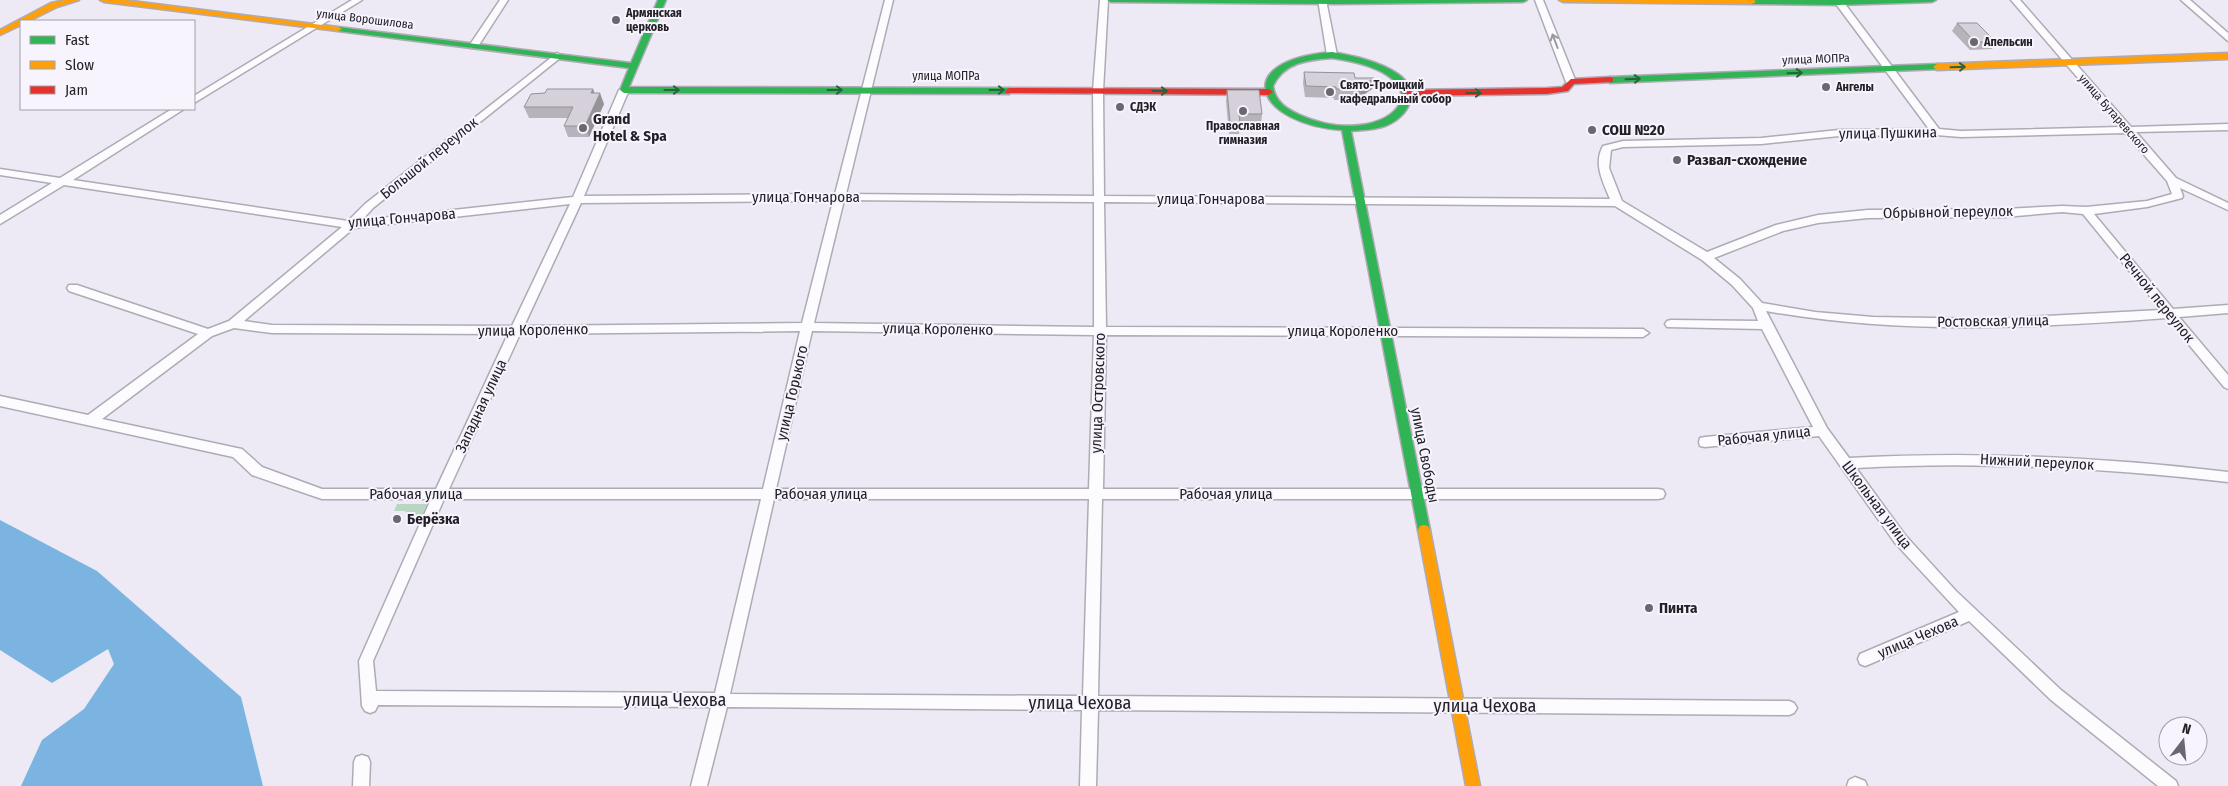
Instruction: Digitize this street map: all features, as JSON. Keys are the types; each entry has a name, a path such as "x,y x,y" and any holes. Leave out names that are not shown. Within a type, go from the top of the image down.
{"main road":[{"path":"26,20 54,5 75,0"},
{"name":"улица Ворошилова","path":"104,0 632,66"},
{"name":"Западная улица","path":"624,90 632,66 662,0"},
{"path":"1111,0 1523,0"},
{"path":"1563,0 1932,0"},
{"path":"0,33 20,23"},
{"path":"1332,55 1352,57 1377,65 1402,81 1408,93 1406,103 1399,114 1384,122 1366,128 1346,129 1304,120 1287,112 1275,102 1269,92 1271,79 1282,67 1301,58 1332,55"},
{"name":"улица МОПРа","path":"1408,93 1547,92 1565,88 1571,82 2228,56"},
{"name":"улица МОПРа","path":"624,90 1269,92"},
{"name":"улица Свободы","path":"1346,129 1474,786"}],"street":[{"path":"195,99 357,0"},
{"path":"474,46 504,0"},
{"name":"улица Горького","path":"698,786 721,700 807,327 868,90 889,0"},
{"name":"улица Островского","path":"1088,786 1100,331 1098,91 1104,0"},
{"path":"1539,0 1571,82"},
{"name":"улица Бутаревского","path":"2015,0 2172,180 2228,207"},
{"path":"2185,0 2228,38"},
{"path":"1322,1 1332,55"},
{"path":"1838,1 1887,70 1936,132"},
{"name":"Большой переулок","path":"91,420 208,333 233,324 352,225 369,206 557,56"},
{"name":"Западная улица","path":"370,702 366,661 440,494 577,200 624,90"},
{"path":"0,220 177,110"},
{"name":"улица Пушкина","path":"1617,203 1603,166 1602,156 1607,148 1623,144 1760,141 1839,134 1936,132 1960,134 2228,127"},
{"name":"улица Гончарова","path":"0,172 352,225 577,200 841,197 1360,199 1617,203"},
{"name":"Обрывной переулок","path":"1706,257 1780,228 1818,219 1868,214 2004,213 2062,208 2086,211 2147,204 2178,196 2172,180"},
{"name":"Школьная улица","path":"1617,203 1706,257 1736,282 1758,306 1766,325 1822,431 1900,539 1971,614 2056,695 2170,786"},
{"name":"Речной переулок","path":"2086,211 2228,384"},
{"path":"73,288 208,333"},
{"name":"Ростовская улица","path":"1758,306 1799,315 1890,323 2041,321 2228,309"},
{"name":"улица Короленко","path":"233,324 249,328 272,329 517,331 807,327 1100,331 1643,333"},
{"path":"1671,324 1766,325"},
{"name":"Рабочая улица","path":"0,401 238,453 256,471 322,494 1658,494"},
{"name":"Рабочая улица","path":"1705,442 1822,431"},
{"name":"Нижний переулок","path":"1846,463 1928,458 2022,459 2176,470 2228,477"},
{"name":"улица Чехова","path":"1865,659 1971,614"},
{"name":"улица Чехова","path":"370,702 721,700 1789,708"},
{"path":"361,786 362,762"}],"green space":[{"path":"397,504 427,504 420,521 408,521 410,517 405,511 394,511"}],"water":[{"path":"0,520 97,571 241,697 263,786 21,786 42,740 84,709 114,664 108,649 52,683 0,650"}],"building":[{"path":"1957,23 1977,23 1996,42 1975,42"},
{"path":"1304,72 1354,73 1355,78 1374,78 1358,89 1336,89 1336,87 1306,86"},
{"path":"547,89 593,89 591,93 600,93 585,126 564,126 573,107 524,107 531,94 545,93"},
{"path":"1227,90 1259,90 1262,114 1239,114 1240,123 1230,122"}],"traffic: fast":[{"path":"662,0 624,90 1009,91"},
{"path":"1111,0 1336,2 1523,0"},
{"path":"1752,2 1839,3 1932,0"},
{"path":"338,29 633,66"},
{"path":"1332,55 1369,63 1396,76 1404,85 1408,95 1404,107 1395,117 1382,124 1350,128 1317,124 1287,112 1276,103 1269,91 1269,86 1279,70 1294,61 1332,55"},
{"path":"1610,80 1937,67"},
{"path":"1346,129 1424,530"}],"traffic: slow":[{"path":"25,20 54,5 75,0"},
{"path":"104,0 338,29"},
{"path":"1563,0 1752,2"},
{"path":"0,33 20,23"},
{"path":"1937,67 2228,56"},
{"path":"1424,530 1473,786"}],"traffic: jam":[{"path":"1407,93 1547,91 1565,89 1571,82 1610,80"},
{"path":"1009,91 1269,92"}],"place":[{"name":"Армянская церковь","path":"616,20"},
{"name":"Апельсин","path":"1974,42"},
{"name":"Ангелы","path":"1826,87"},
{"name":"Свято-Троицкий кафедральный собор","path":"1330,92"},
{"name":"СДЭК","path":"1120,107"},
{"name":"Православная гимназия","path":"1243,111"},
{"name":"Grand Hotel & Spa","path":"583,128"},
{"name":"СОШ №20","path":"1592,130"},
{"name":"Развал-схождение","path":"1677,160"},
{"name":"Берёзка","path":"397,519"},
{"name":"Пинта","path":"1649,608"}]}
